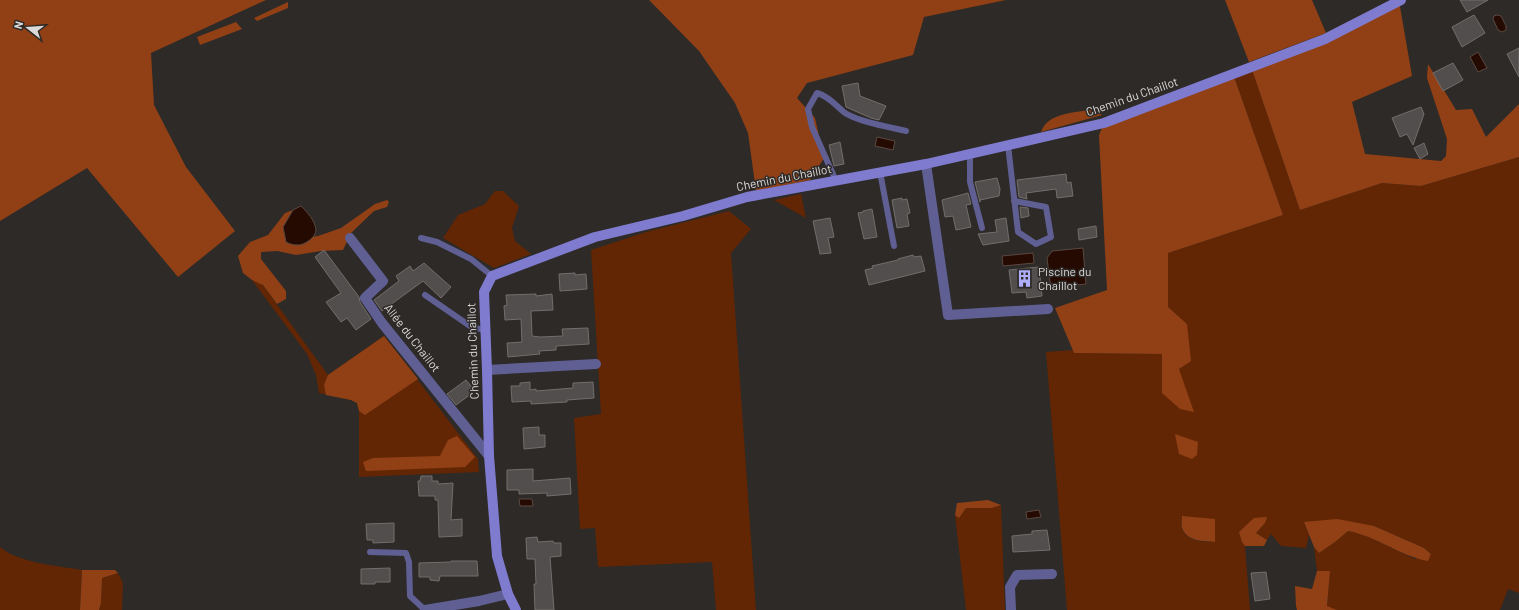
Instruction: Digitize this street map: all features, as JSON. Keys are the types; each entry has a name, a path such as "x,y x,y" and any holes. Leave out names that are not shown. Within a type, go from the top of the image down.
{"street":[{"name":"Chemin du Chaillot","path":"516,610 508,594 497,556 488,456 484,292 492,276 595,237 683,216 747,197 926,164 1104,123 1326,39 1402,0"},
{"path":"926,164 948,314 1048,309"},
{"name":"Allée du Chaillot","path":"350,238 383,281 365,298 382,323 488,456"},
{"path":"487,370 596,364"},
{"path":"1011,610 1010,587 1017,575 1052,574"},
{"path":"425,610 479,601 508,594"}],"lane":[{"path":"836,181 812,127 808,109 817,93 824,95 846,114 878,125 906,131"},
{"path":"1008,145 1014,201 1018,232 1036,244 1051,237 1046,207 1014,201"},
{"path":"970,154 970,182 982,228"},
{"path":"880,172 894,246"},
{"path":"421,238 437,242 471,259 492,276"},
{"path":"425,295 470,326 486,331"},
{"path":"370,552 406,553 409,562 410,596 425,610"}],"shaded area":[{"path":"0,0 266,0 151,53 154,105 186,167 235,231 178,277 87,168 0,221"},
{"path":"649,0 1006,0 924,17 913,55 807,83 797,98 815,118 824,158 810,180 756,191 748,133 735,103 699,51"},
{"path":"1225,0 1312,0 1326,33 1249,62"},
{"path":"1399,1 1412,76 1352,102 1365,154 1441,161 1446,156 1447,139 1427,78 1428,64 1456,110 1472,109 1486,137 1519,104 1519,157 1421,186 1382,183 1300,210 1251,67"},
{"path":"288,2 288,8 257,21 254,18"},
{"path":"1494,16 1501,16 1506,26 1506,30 1502,32 1498,30 1493,19"},
{"path":"236,22 242,29 200,45 197,37"},
{"path":"1478,52 1487,68 1478,72 1470,57"},
{"path":"1251,67 1300,210 1382,183 1421,186 1519,157 1519,593 1508,589 1500,610 1337,610 1327,607 1330,571 1317,571 1314,547 1319,553 1348,531 1360,533 1415,559 1431,554 1424,548 1374,526 1304,522 1309,535 1306,548 1281,546 1271,534 1267,540 1256,533 1265,523 1242,542 1245,546 1250,610 1067,610 1046,352 1073,350 1074,353 1162,354 1162,393 1179,369 1187,324 1168,307 1168,253 1283,215 1233,74","holes":["1182,516 1215,542 1206,542 1188,537 1182,529"]},
{"path":"1233,74 1283,215 1168,253 1168,307 1187,324 1191,361 1179,369 1194,412 1180,409 1162,393 1162,354 1074,353 1055,308 1107,290 1099,135 1104,123"},
{"path":"1094,109 1102,115 1041,132 1045,125 1056,117 1063,114"},
{"path":"877,137 895,141 893,150 875,146"},
{"path":"495,191 503,191 519,206 512,228 515,241 531,254 494,268 443,238 458,215 485,204"},
{"path":"801,194 806,218 774,200"},
{"path":"387,200 389,202 387,207 374,211 351,233 343,250 321,251 296,255 277,251 261,252 261,259 286,291 286,299 277,304 263,285 252,280 243,273 238,256 250,242 268,235 285,213 293,210 283,227 286,242 297,245 310,238 341,228 375,204"},
{"path":"301,206 312,220 316,233 304,244 298,245 286,242 283,227 293,210"},
{"path":"729,211 751,229 731,253 756,610 716,610 712,562 598,567 595,528 580,529 574,418 601,414 591,250 646,232"},
{"path":"1083,248 1086,284 1056,287 1050,282 1047,258 1052,251"},
{"path":"1033,253 1034,263 1003,266 1002,256"},
{"path":"257,277 328,375 384,336 478,459 479,472 359,477 359,411 357,403 351,400 319,393 316,375 307,354 252,280"},
{"path":"384,336 418,379 365,415 359,411 357,403 351,400 326,395 324,385 328,375"},
{"path":"1175,434 1198,442 1197,455 1192,459 1179,454"},
{"path":"457,436 475,457 465,467 366,471 363,462 373,458 440,456 448,440"},
{"path":"519,499 532,499 533,506 520,506"},
{"path":"988,500 1001,505 992,508 966,508 959,518 955,515 957,503"},
{"path":"1001,505 1005,610 966,610 955,515 959,518 966,508 992,508"},
{"path":"1039,510 1041,517 1027,519 1026,512"},
{"path":"1182,516 1215,519 1215,542 1196,540 1184,533 1182,528"},
{"path":"1267,517 1265,523 1256,533 1267,540 1264,546 1245,546 1239,532 1254,518"},
{"path":"1337,519 1374,526 1424,548 1431,554 1428,561 1398,551 1368,537 1348,531 1319,553 1314,547 1304,522"},
{"path":"0,547 17,557 82,570 80,610 0,610"},
{"path":"82,570 115,570 118,573 102,578 101,603 99,610 80,610"},
{"path":"1317,571 1330,571 1327,606 1337,610 1297,610 1295,586 1312,589"},
{"path":"118,573 123,583 122,610 99,610 101,603 102,578"}],"building":[{"path":"1460,0 1488,0 1467,12"},
{"path":"1474,15 1485,33 1462,47 1452,27"},
{"path":"1519,48 1519,77 1507,54"},
{"path":"1453,63 1463,80 1443,91 1433,73"},
{"path":"858,83 860,96 886,106 879,120 846,107 842,86"},
{"path":"1421,107 1424,114 1413,145 1407,134 1400,137 1392,118"},
{"path":"840,142 844,164 834,166 829,145"},
{"path":"1424,143 1428,154 1420,159 1414,148"},
{"path":"1066,174 1067,183 1071,182 1073,196 1057,198 1056,189 1026,193 1027,199 1019,197 1017,180"},
{"path":"997,178 1000,189 999,196 980,200 980,202 975,182"},
{"path":"968,193 971,204 966,205 971,227 956,230 953,216 945,217 942,200"},
{"path":"902,198 902,200 907,199 910,213 907,214 909,226 897,228 892,200"},
{"path":"1020,207 1028,208 1029,216 1021,218"},
{"path":"872,209 877,237 864,239 858,213"},
{"path":"830,218 834,237 828,238 831,253 820,254 813,221"},
{"path":"1006,218 1009,241 983,245 978,234 997,232 995,220"},
{"path":"1096,226 1097,237 1079,240 1078,229"},
{"path":"324,250 359,297 360,302 371,319 356,330 347,318 341,322 326,302 341,293 315,257"},
{"path":"913,255 914,257 921,256 925,271 869,285 865,270 873,268 872,266"},
{"path":"424,263 451,287 441,298 423,281 382,311 374,300 399,281 396,276 410,266 413,271"},
{"name":"Piscine du Chaillot","path":"1039,267 1042,296 1027,298 1026,292 1012,293 1009,270"},
{"path":"575,273 575,275 586,274 587,289 560,291 559,274"},
{"path":"536,294 536,296 552,294 553,310 531,311 532,336 563,336 562,329 588,328 589,344 556,346 556,350 539,351 540,354 508,357 507,343 522,342 521,319 505,320 504,306 507,305 506,295"},
{"path":"466,380 475,391 456,405 447,394"},
{"path":"530,382 530,390 536,389 536,391 573,388 573,383 593,382 594,398 567,400 567,402 531,404 531,401 512,402 511,386 520,386 520,383"},
{"path":"539,427 539,435 545,435 545,447 524,449 523,428"},
{"path":"533,469 533,481 570,478 571,494 547,496 547,493 519,494 519,490 507,490 507,470"},
{"path":"421,476 432,476 432,481 438,481 438,484 453,483 451,520 462,519 462,536 439,537 438,500 435,500 435,496 419,496 418,481 420,481"},
{"path":"394,523 394,542 373,543 373,540 367,540 366,524"},
{"path":"1047,530 1050,550 1013,552 1012,536 1032,534 1032,531"},
{"path":"537,537 538,542 553,541 554,543 561,543 561,556 550,557 554,610 535,610 535,559 527,559 526,538"},
{"path":"477,561 478,576 440,576 439,581 430,580 430,577 419,577 419,563"},
{"path":"390,568 390,582 361,584 361,569"},
{"path":"1266,572 1270,599 1255,601 1251,573"}],"place":[{"name":"Piscine du Chaillot","path":"1025,279"}]}
